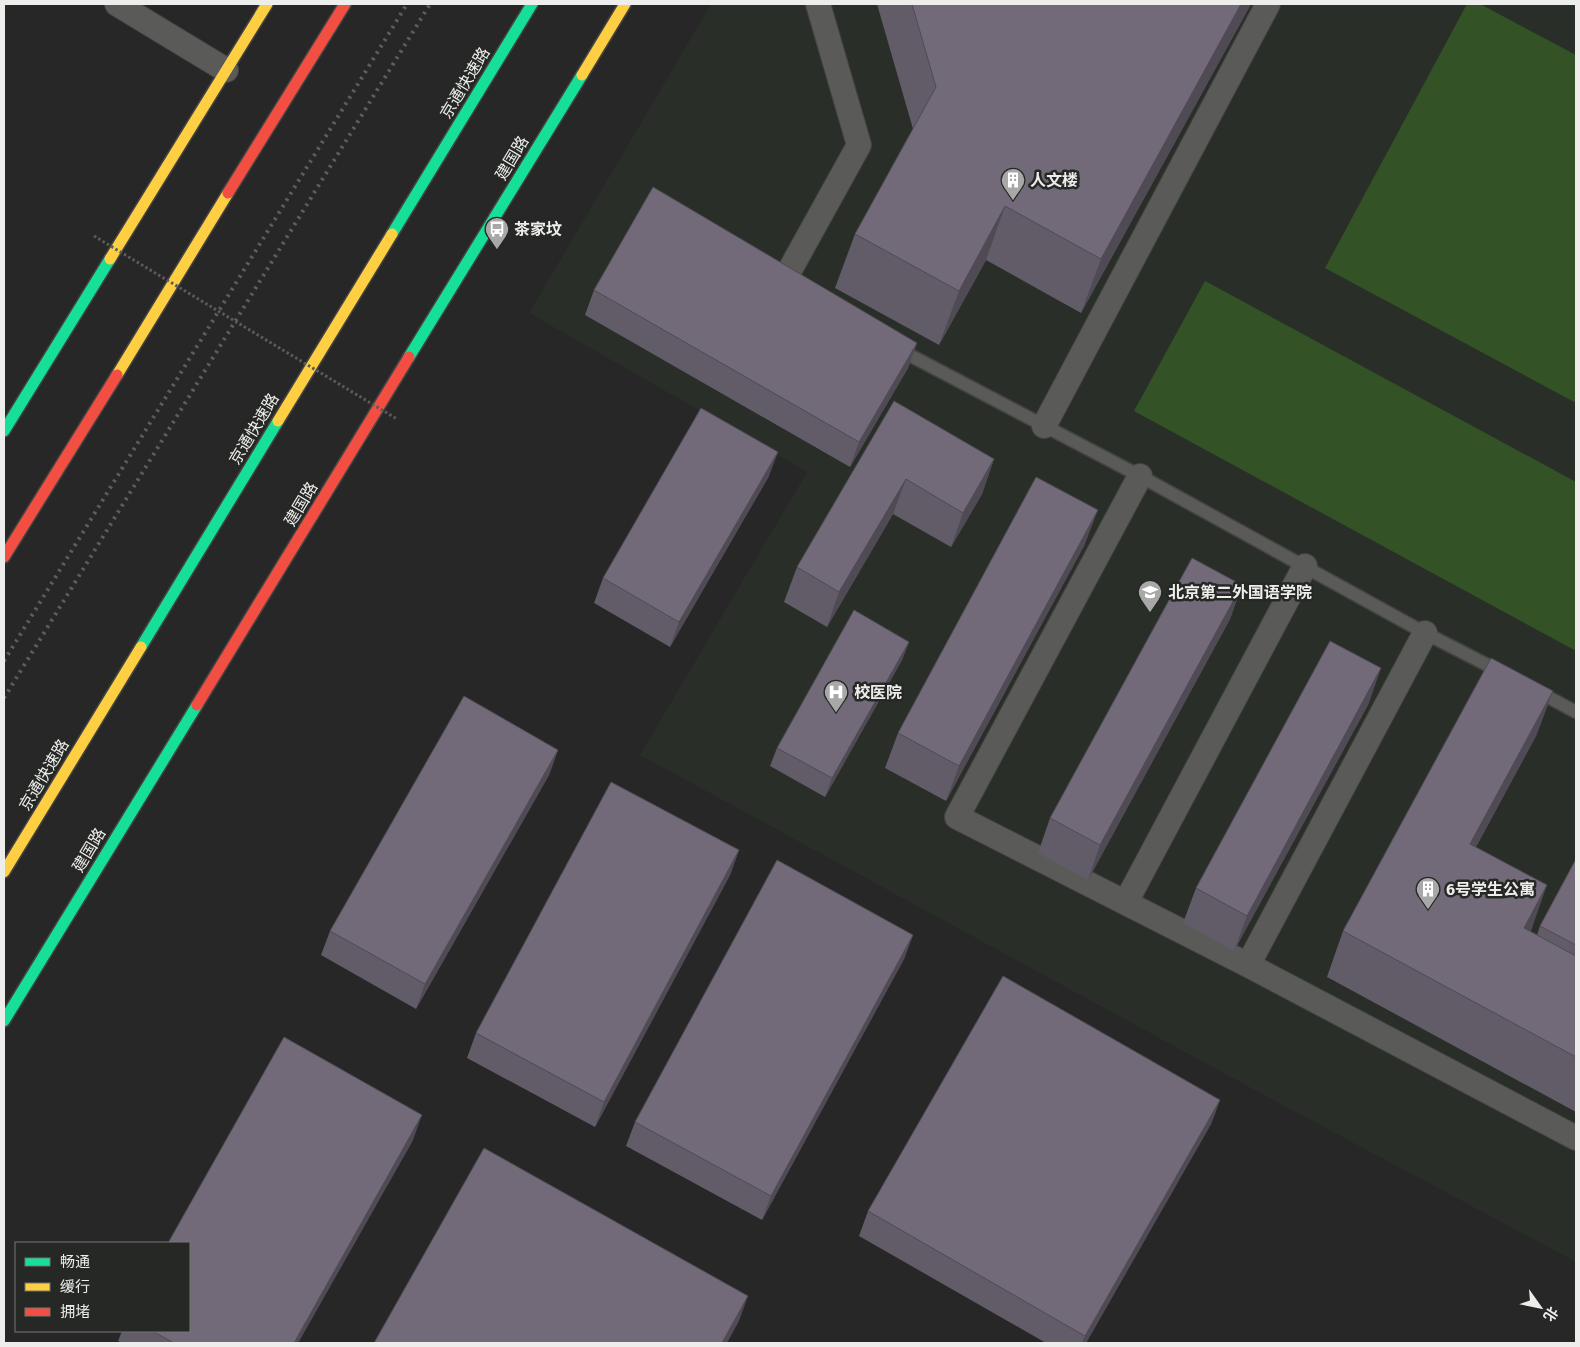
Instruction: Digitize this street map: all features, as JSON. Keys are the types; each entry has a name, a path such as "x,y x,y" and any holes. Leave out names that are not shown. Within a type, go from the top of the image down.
{"main road":[{"path":"4,431 267,4"},
{"path":"4,557 345,4"},
{"name":"京通快速路","path":"4,872 532,4"},
{"name":"建国路","path":"4,1022 625,4"}],"street":[{"path":"117,4 226,70"},
{"path":"815,304 781,286 859,144 818,4"},
{"path":"1044,426 1268,4"},
{"path":"1140,476 957,817 1248,965 1576,1138"},
{"path":"1126,902 1305,566"},
{"path":"1248,965 1425,633"}],"lane":[{"path":"891,345 1140,476 1425,633 1509,677"},
{"path":"1526,685 1576,712"}],"path":[{"path":"94,236 397,419"}],"shaded area":[{"name":"北京第二外国语学院","path":"711,4 1576,4 1576,1262 1262,1094 640,755 807,472 529,313"}],"green space":[{"path":"1467,4 1480,4 1576,55 1576,403 1325,268"},
{"path":"1205,281 1576,482 1576,651 1134,411"}],"building":[{"name":"人文楼","path":"912,4 1241,4 1101,259 1005,206 959,291 855,234 936,87"},
{"path":"653,187 917,343 859,442 594,290"},
{"path":"894,401 994,459 963,513 906,479 839,592 797,567"},
{"path":"701,408 778,452 679,622 603,578"},
{"path":"1036,477 1098,510 959,766 898,733"},
{"path":"1192,558 1242,585 1100,845 1050,818"},
{"name":"校医院","path":"854,610 909,642 832,778 777,748"},
{"path":"1330,641 1381,668 1247,916 1196,888"},
{"name":"6号学生公寓","path":"1491,658 1553,691 1470,844 1547,885 1524,928 1576,956 1576,1057 1343,931"},
{"path":"464,696 558,750 425,984 330,931"},
{"path":"611,782 739,850 604,1102 476,1033"},
{"path":"1576,859 1576,945 1540,926"},
{"path":"777,860 913,935 771,1196 635,1122"},
{"path":"1003,976 1220,1100 1085,1336 868,1211"},
{"path":"284,1037 422,1115 294,1343 174,1343 154,1332 190,1332 190,1242 169,1242"},
{"path":"484,1148 748,1296 722,1343 374,1343"}],"railway":[{"path":"4,661 407,4"},
{"path":"4,698 430,4"}],"traffic: fast":[{"path":"392,234 532,4"},
{"path":"409,357 582,75"},
{"path":"4,431 110,259"},
{"path":"141,647 278,421"},
{"path":"4,1021 197,705"}],"traffic: slow":[{"path":"110,259 267,4"},
{"path":"582,75 625,4"},
{"path":"117,375 228,193"},
{"path":"278,421 392,234"},
{"path":"4,872 141,647"}],"traffic: jam":[{"path":"228,193 345,4"},
{"path":"197,705 409,357"},
{"path":"4,557 117,375"}],"place":[{"name":"人文楼","path":"1013,201"},
{"name":"茶家坟","path":"497,250"},
{"name":"北京第二外国语学院","path":"1150,613"},
{"name":"校医院","path":"836,713"},
{"name":"6号学生公寓","path":"1428,910"}]}
